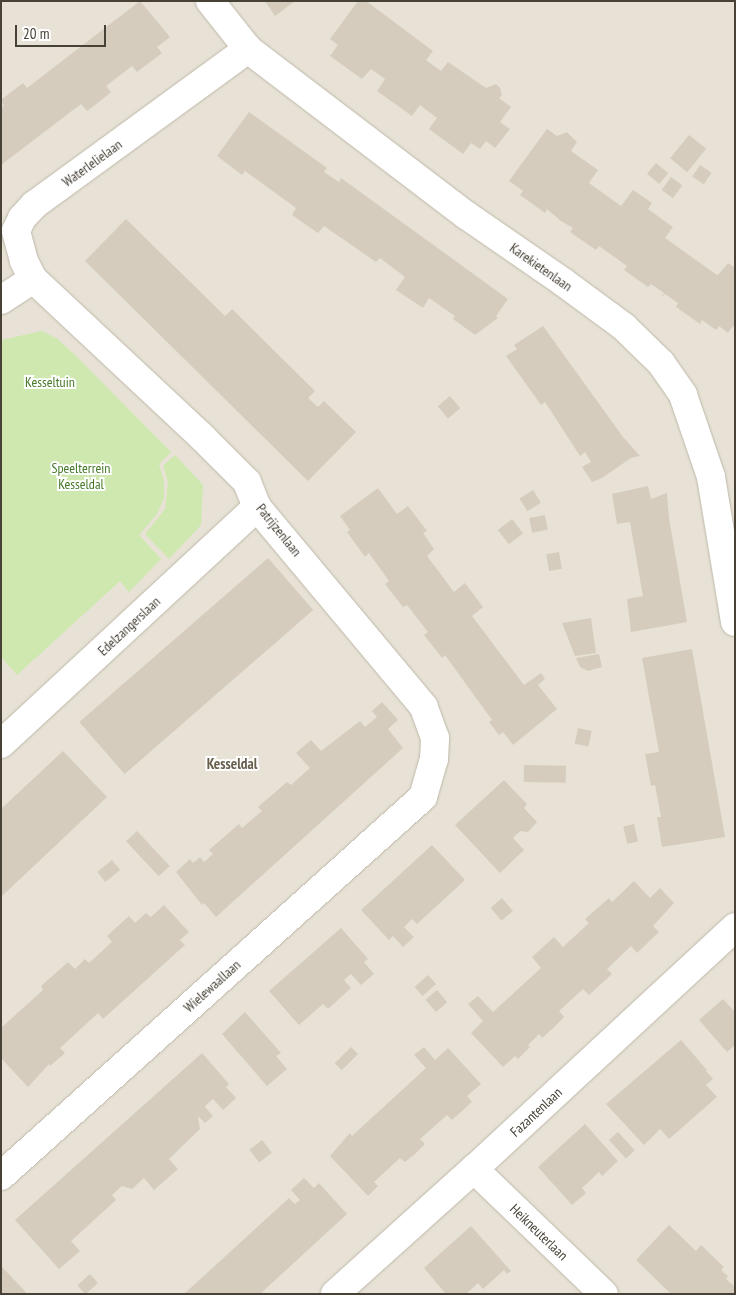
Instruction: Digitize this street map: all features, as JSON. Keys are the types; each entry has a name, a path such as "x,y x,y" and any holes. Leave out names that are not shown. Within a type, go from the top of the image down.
{"street":[{"name":"Karekietenlaan","path":"210,1 248,49 466,215 624,327 661,363 683,395 711,477 735,622"},
{"name":"Waterlelielaan","path":"34,279 24,262 16,231 22,218 34,206 248,49"},
{"path":"1,300 34,279"},
{"name":"Patrijzenlaan","path":"34,279 248,482 257,507 424,707 434,738 434,759 423,797"},
{"name":"Edelzangerslaan","path":"1,744 257,507"},
{"name":"Wielewaallaan","path":"1,1176 423,797"},
{"name":"Fazantenlaan","path":"335,1294 474,1169 735,927"},
{"name":"Heikneuterlaan","path":"474,1169 604,1294"}],"shaded area":[{"path":"1,1 735,1 735,1294 1,1294"}],"green space":[{"name":"Speelterrein Kesseldal","path":"42,331 56,338 73,353 171,452 159,464 164,481 164,498 157,514 139,535 161,559 129,592 120,581 17,675 1,657 1,340"},
{"path":"175,455 203,485 201,525 169,559 145,534 165,509 168,482 163,466"}],"building":[{"path":"140,1 170,37 157,47 162,53 137,72 132,66 106,86 111,92 99,102 87,111 81,104 1,165 1,108 4,106 1,100 23,83 27,88"},
{"path":"265,1 295,1 275,16"},
{"path":"358,1 366,1 433,51 426,60 441,71 448,62 486,88 496,84 500,88 502,95 499,98 511,107 500,122 510,129 495,148 486,141 480,149 471,143 463,154 429,129 437,118 420,105 412,116 377,91 385,79 371,69 362,79 330,56 338,45 330,39"},
{"path":"249,112 327,168 324,172 339,182 341,178 508,299 496,316 498,318 475,335 453,319 455,316 429,298 423,308 396,290 405,277 380,258 376,262 324,226 318,233 292,215 296,208 245,171 242,175 217,156"},
{"path":"547,129 557,136 567,132 577,142 571,151 598,170 589,183 621,206 633,190 652,203 648,209 673,227 665,238 717,275 728,263 735,268 735,328 733,326 728,333 719,326 716,330 702,320 700,324 676,307 678,303 665,294 662,297 664,293 651,284 648,287 624,270 627,266 599,246 596,250 570,232 573,228 547,209 545,213 520,195 523,191 509,181"},
{"path":"689,135 706,149 687,172 670,158"},
{"path":"656,163 668,173 659,184 647,174"},
{"path":"700,165 712,173 704,184 692,177"},
{"path":"671,177 682,185 673,198 662,190"},
{"path":"126,219 225,316 232,309 315,391 308,398 318,407 324,401 356,432 308,481 85,261"},
{"path":"543,326 623,437 640,456 631,458 602,478 592,482 582,467 591,462 585,452 580,456 545,402 541,405 506,356 517,349 514,345"},
{"path":"450,396 460,408 448,419 438,406"},
{"path":"648,486 651,499 667,493 669,518 687,622 631,632 627,599 643,596 630,522 617,524 612,494"},
{"path":"378,488 397,514 408,506 427,531 423,533 434,549 427,556 454,592 465,583 483,607 472,616 524,685 541,673 545,679 538,685 557,709 513,745 503,732 499,735 489,722 492,720 445,655 442,658 424,635 428,632 407,605 403,607 385,584 389,581 369,553 365,557 347,532 350,530 340,516"},
{"path":"533,490 541,503 527,511 519,498"},
{"path":"545,515 548,530 532,533 529,518"},
{"path":"512,519 523,533 509,544 498,530"},
{"path":"559,552 562,569 549,571 546,554"},
{"path":"268,558 313,610 125,774 79,722"},
{"path":"591,618 596,653 575,656 562,623"},
{"path":"692,649 725,837 662,847 657,817 661,817 655,785 651,786 645,754 659,752 642,658"},
{"path":"599,654 602,667 588,671 580,667 576,658"},
{"path":"382,702 398,720 388,729 403,748 216,917 204,903 202,905 176,872 190,859 193,863 200,857 204,862 213,854 209,850 239,824 242,828 262,811 258,807 287,782 291,785 310,768 296,753 311,740 321,751 360,721 365,727 377,717 372,711"},
{"path":"578,728 592,731 588,747 575,744"},
{"path":"63,751 107,797 1,897 1,809"},
{"path":"524,765 566,766 566,783 524,782"},
{"path":"504,780 527,804 524,808 537,822 528,832 520,831 513,838 524,850 500,873 455,825"},
{"path":"634,824 638,842 627,844 623,826"},
{"path":"137,831 170,866 159,876 126,841"},
{"path":"432,845 465,880 417,924 412,919 404,927 414,937 403,947 393,936 389,940 361,910"},
{"path":"112,860 120,870 105,882 97,872"},
{"path":"634,881 650,898 660,888 674,903 653,926 659,932 637,953 631,946 607,969 612,974 589,995 583,989 559,1011 564,1017 552,1029 542,1038 539,1034 518,1059 515,1056 503,1067 471,1033 483,1021 468,1004 478,996 493,1012 541,968 532,957 554,937 563,947 589,923 585,919 609,898 612,902"},
{"path":"502,898 513,911 501,921 491,908"},
{"path":"164,905 189,932 180,940 185,945 103,1019 98,1013 60,1048 65,1053 50,1066 49,1064 28,1087 1,1058 1,1028 43,990 41,986 68,962 75,969 85,959 89,963 112,942 107,936 129,916 135,923 146,913 151,917"},
{"path":"341,928 368,959 364,962 374,974 361,985 351,974 344,980 351,988 328,1009 323,1004 299,1025 269,991"},
{"path":"428,975 436,984 423,996 415,987"},
{"path":"437,990 447,1002 436,1012 426,1000"},
{"path":"723,999 735,1012 735,1045 727,1052 699,1020"},
{"path":"245,1012 281,1053 276,1056 287,1069 267,1086 222,1034"},
{"path":"681,1040 713,1079 706,1085 717,1097 669,1139 660,1129 644,1145 606,1104"},
{"path":"351,1047 358,1054 342,1070 335,1063"},
{"path":"424,1047 435,1060 448,1048 481,1084 467,1096 472,1102 452,1120 447,1115 420,1139 425,1144 405,1162 400,1158 374,1182 378,1186 368,1196 330,1156 350,1133 352,1136 426,1068 414,1055"},
{"path":"202,1053 229,1084 226,1087 236,1098 223,1110 213,1099 206,1105 205,1107 213,1116 205,1123 198,1118 200,1129 169,1159 178,1169 154,1190 144,1178 132,1189 122,1186 112,1195 116,1200 71,1241 80,1251 59,1269 15,1220"},
{"path":"585,1124 618,1161 602,1176 599,1172 582,1188 586,1193 572,1205 538,1167"},
{"path":"618,1132 635,1151 626,1159 609,1140"},
{"path":"262,1140 272,1153 259,1162 249,1150"},
{"path":"304,1178 314,1188 319,1183 347,1214 260,1294 184,1294 289,1198 295,1204 300,1200 291,1190"},
{"path":"669,1225 696,1251 701,1245 724,1267 721,1270 728,1276 726,1279 735,1287 735,1294 671,1294 636,1260"},
{"path":"471,1226 511,1271 507,1274 504,1270 483,1289 478,1283 466,1294 446,1294 424,1268"},
{"path":"1,1266 22,1288 27,1294 1,1294"},
{"path":"90,1274 98,1283 86,1294 77,1285"}],"district":[{"name":"Kesseldal","path":"232,764"}],"park label":[{"name":"Kesseltuin","path":"50,382"}]}
